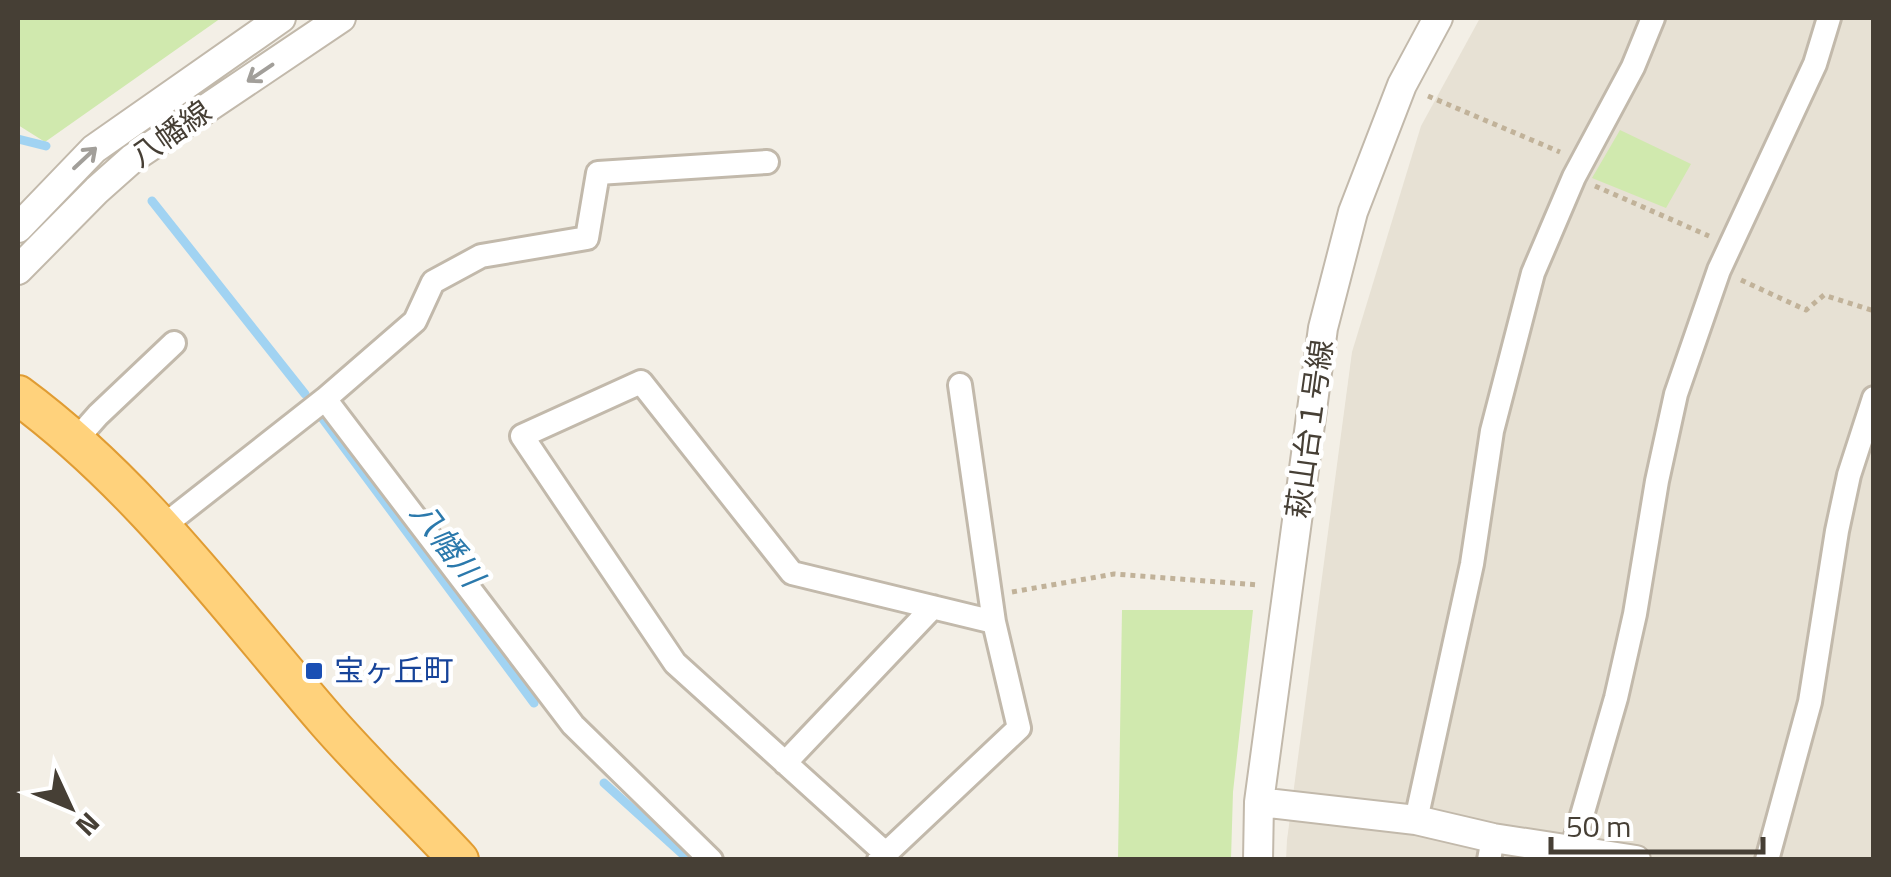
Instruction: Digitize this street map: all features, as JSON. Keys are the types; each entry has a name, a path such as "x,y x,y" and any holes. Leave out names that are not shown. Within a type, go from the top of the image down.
{"highway":[{"path":"18,395 60,426 162,527 331,725 459,860"}],"street":[{"name":"八幡線","path":"18,228 94,148 281,18"},
{"name":"八幡線","path":"18,270 134,158 341,18"},
{"name":"萩山台１号線","path":"1258,860 1259,802 1323,328 1354,212 1402,85 1438,18"},
{"path":"1416,820 1472,564 1492,431 1533,272 1653,18"},
{"path":"1572,850 1616,698 1676,394 1719,270 1815,64 1830,18"},
{"path":"162,527 325,399 414,321 433,282 481,256 587,238 598,173 767,162"},
{"path":"75,441 98,414 174,343"},
{"path":"960,385 994,622 1018,728 882,856 675,663 522,436 641,382 792,573 994,622"},
{"path":"1768,860 1810,702 1848,475 1874,398"},
{"path":"325,399 573,725 710,860"},
{"path":"785,763 933,607"},
{"path":"1259,802 1416,820 1491,849 1572,850 1636,860"}],"path":[{"path":"1402,85 1730,245"},
{"path":"1719,270 1806,310 1824,295 1874,312"},
{"path":"991,596 1114,574 1288,588"}],"shaded area":[{"path":"1480,18 1873,18 1873,859 1286,860 1352,352 1421,126"}],"green space":[{"path":"18,18 221,18 45,142 18,125"},
{"path":"1620,130 1691,164 1666,208 1592,178"},
{"path":"1122,610 1253,610 1233,792 1231,859 1118,859"}],"waterway":[{"name":"八幡川","path":"18,139 46,146"},
{"name":"八幡川","path":"152,201 305,394"},
{"name":"八幡川","path":"320,415 534,703"},
{"name":"八幡川","path":"604,783 689,860"}],"place":[{"name":"宝ヶ丘町","path":"314,671"}]}
